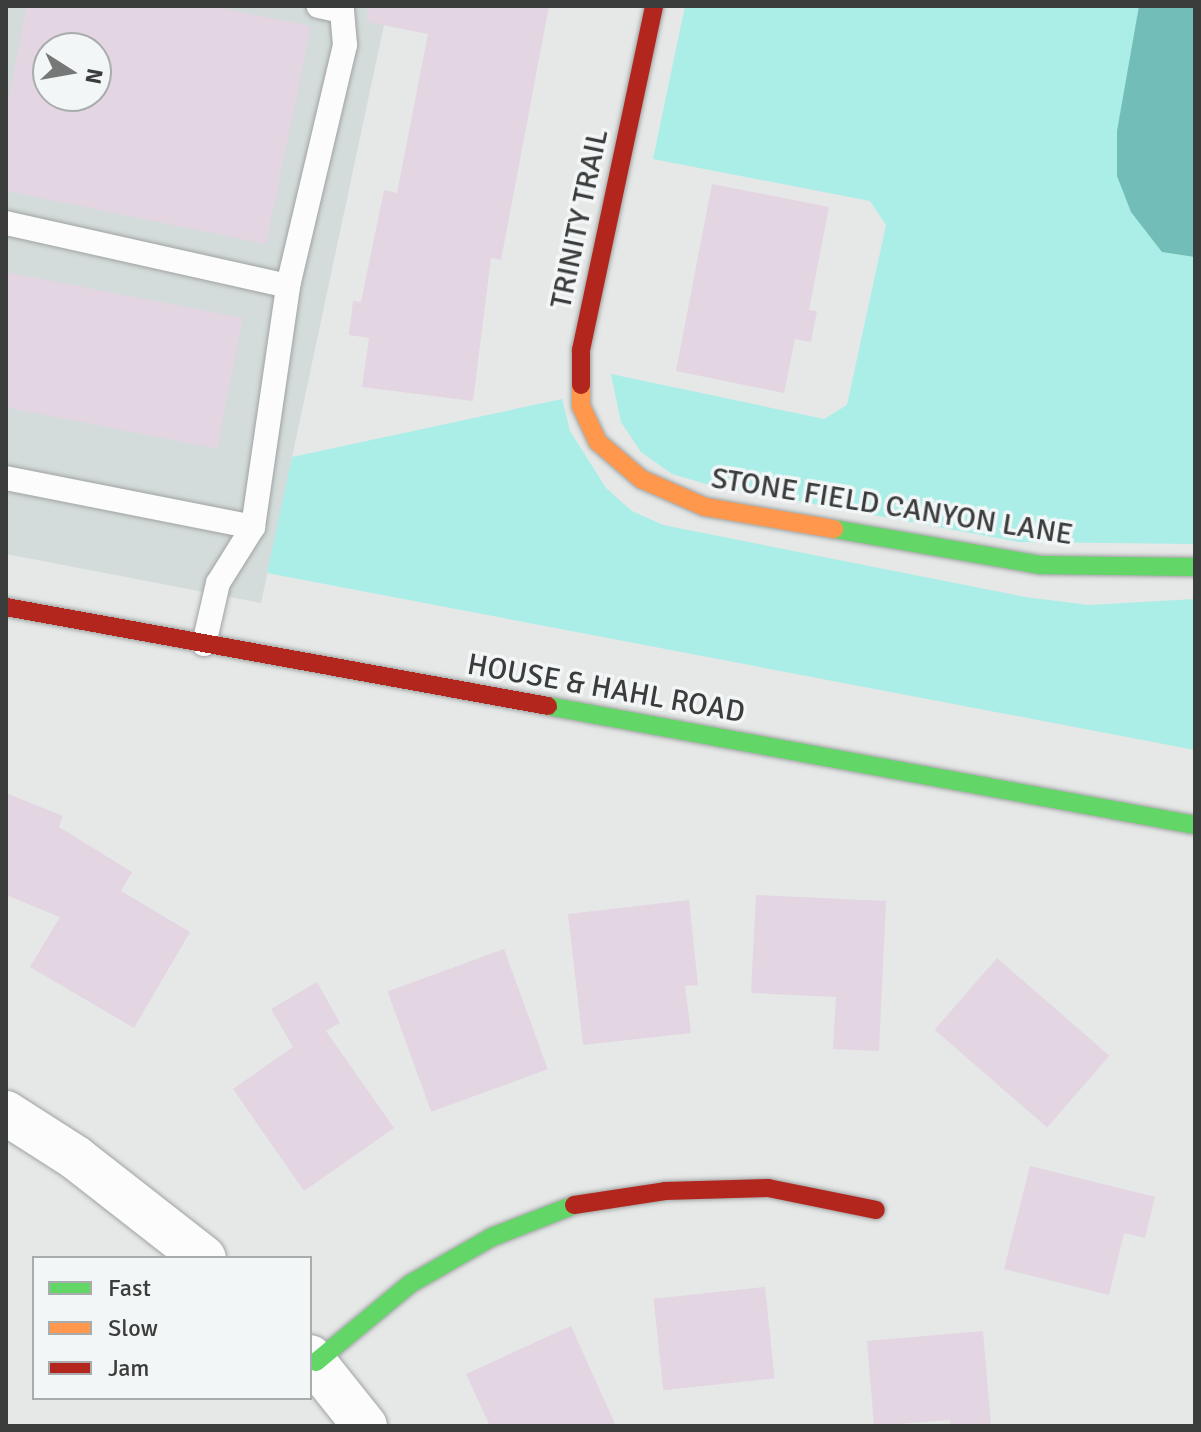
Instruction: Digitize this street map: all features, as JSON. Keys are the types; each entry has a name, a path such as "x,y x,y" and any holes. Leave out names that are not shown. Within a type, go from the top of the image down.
{"street":[{"name":"TRINITY TRAIL","path":"598,442 581,406 581,350 654,6"},
{"name":"STONE FIELD CANYON LANE","path":"598,442 641,479 705,507 1040,565 1195,567"},
{"name":"HOUSE & HAHL ROAD","path":"6,607 1195,825"},
{"path":"6,1113 76,1158 201,1256"},
{"path":"365,1426 313,1359 410,1284 492,1237 579,1203 665,1191 768,1188 876,1210"}],"lane":[{"path":"204,644 218,583 253,527 288,286 345,45 342,11 319,6"},
{"path":"6,223 288,286"},
{"path":"6,478 253,527"}],"shaded area":[{"path":"6,6 388,6 261,603 6,554"},
{"path":"685,6 1195,6 1195,544 1019,542 706,484 672,474 641,452 621,422 611,374 824,419 847,405 886,225 870,201 653,159"},
{"path":"1139,6 1195,6 1195,257 1162,252 1131,212 1117,176 1117,131"},
{"path":"562,399 570,431 606,488 632,511 663,525 1025,597 1089,605 1195,599 1195,750 267,573 292,457"}],"building":[{"path":"27,6 212,6 311,26 266,244 6,191 6,112"},
{"path":"368,6 549,6 501,260 491,258 473,401 362,387 369,338 349,335 353,301 361,302 384,190 397,193 428,34 367,22"},
{"path":"712,184 829,207 809,310 817,311 811,342 795,339 784,393 676,371"},
{"path":"6,272 243,318 217,449 6,407"},
{"path":"6,793 63,816 59,827 132,872 121,891 190,932 134,1028 30,967 60,917 6,895"},
{"path":"756,895 886,901 879,1051 833,1049 836,997 751,993"},
{"path":"689,900 698,985 685,986 691,1033 583,1045 568,914"},
{"path":"504,949 548,1069 431,1112 387,991"},
{"path":"997,958 1109,1056 1047,1127 935,1030"},
{"path":"317,982 340,1023 326,1031 394,1128 304,1191 233,1089 293,1047 271,1009"},
{"path":"1030,1166 1155,1197 1145,1238 1124,1233 1109,1295 1004,1269"},
{"path":"765,1287 775,1378 663,1390 654,1299"},
{"path":"571,1326 616,1426 490,1426 466,1374"},
{"path":"983,1331 991,1426 950,1426 950,1420 874,1426 867,1341"}],"traffic: fast":[{"path":"834,529 1040,565 1195,567"},
{"path":"548,706 1195,825"},
{"path":"316,1362 410,1284 492,1237 574,1205"}],"traffic: slow":[{"path":"581,385 581,406 598,442 641,479 705,507 834,529"}],"traffic: jam":[{"path":"581,385 581,350 654,6"},
{"path":"6,607 548,706"},
{"path":"574,1205 665,1191 768,1188 876,1210"}]}
